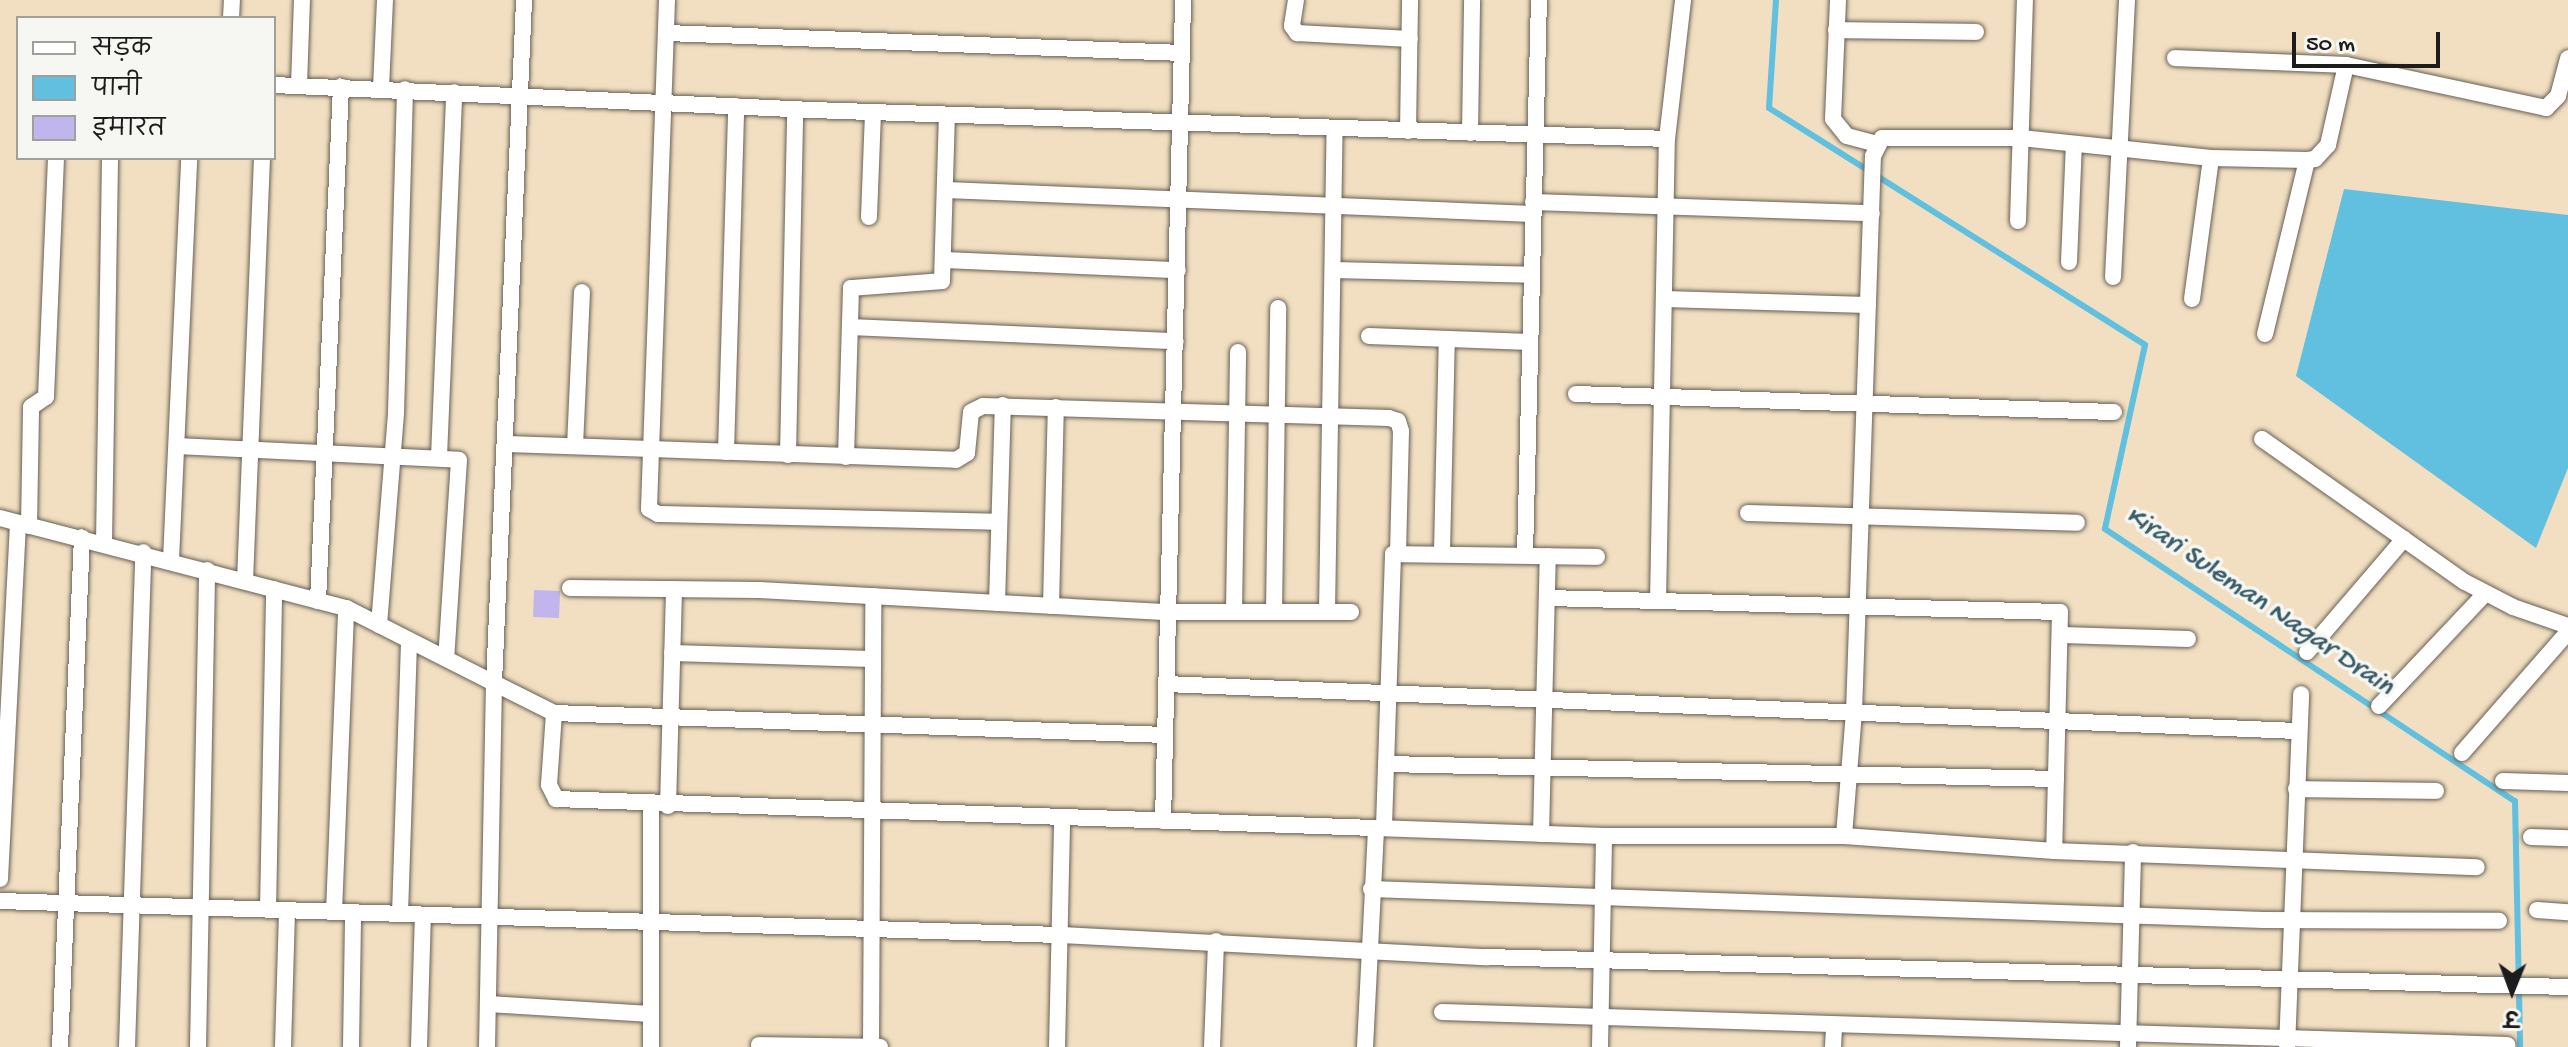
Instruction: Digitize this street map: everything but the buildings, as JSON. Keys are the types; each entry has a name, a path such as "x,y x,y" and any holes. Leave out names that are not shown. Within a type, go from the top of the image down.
{"street":[{"path":"299,85 302,0"},
{"path":"381,88 385,0"},
{"path":"487,1047 494,683 507,444 524,0"},
{"path":"667,0 649,509 658,514 999,522"},
{"path":"1163,821 1183,123 1183,0"},
{"path":"1296,0 1292,26 1297,33 1410,39"},
{"path":"1408,131 1410,0"},
{"path":"1470,133 1472,0"},
{"path":"1525,555 1539,0"},
{"path":"1658,601 1667,139 1683,0"},
{"path":"1838,0 1833,119 1847,136 1875,150"},
{"path":"2018,221 2025,0"},
{"path":"2113,277 2117,149 2127,0"},
{"path":"1836,30 1976,32"},
{"path":"667,33 1182,53"},
{"path":"2175,58 2346,65 2546,108 2558,96 2568,58"},
{"path":"1844,836 1854,713 1875,150 1893,136 2021,138 2211,158 2307,160 2323,154 2328,145 2346,65"},
{"path":"276,85 947,115 1667,139"},
{"path":"318,601 341,87"},
{"path":"379,625 393,456 405,89"},
{"path":"439,457 454,92"},
{"path":"726,452 736,106"},
{"path":"788,455 795,109"},
{"path":"869,217 873,112"},
{"path":"846,457 850,292 856,285 938,283 945,274 947,115"},
{"path":"1327,612 1335,128"},
{"path":"2069,262 2074,144"},
{"path":"2192,299 2211,158"},
{"path":"0,879 31,407 46,397 56,160"},
{"path":"104,542 110,160"},
{"path":"171,560 189,160"},
{"path":"245,581 262,160"},
{"path":"2265,334 2307,160"},
{"path":"946,190 1334,207 1872,205"},
{"path":"945,260 1178,270"},
{"path":"1333,270 1532,275"},
{"path":"575,446 582,292"},
{"path":"1664,299 1868,305"},
{"path":"1274,612 1278,308"},
{"path":"850,327 1176,341"},
{"path":"1369,336 1530,342"},
{"path":"1442,552 1447,339"},
{"path":"1234,612 1238,352"},
{"path":"1576,394 2114,412"},
{"path":"507,444 956,460 967,453 973,407 1003,405 1398,421 1398,551 1391,559 1386,764 1371,889 1365,1047"},
{"path":"997,603 1003,405"},
{"path":"1051,606 1056,407"},
{"path":"2262,439 2485,594 2568,626"},
{"path":"177,446 459,460 462,469 446,659"},
{"path":"1748,513 2077,523"},
{"path":"0,518 143,552 346,608 554,713 1165,735"},
{"path":"60,1047 82,537"},
{"path":"2307,652 2404,539"},
{"path":"1398,551 1597,557"},
{"path":"127,1047 143,552"},
{"path":"1541,834 1548,556"},
{"path":"198,1047 207,570"},
{"path":"570,588 873,596 1168,612 1351,612"},
{"path":"268,910 274,589"},
{"path":"651,1047 653,921 660,806 670,717 674,589"},
{"path":"2379,706 2485,594"},
{"path":"871,1047 874,928 870,811 873,596"},
{"path":"1548,598 2060,612 2063,635 2054,851"},
{"path":"334,912 346,608"},
{"path":"2462,753 2568,632"},
{"path":"2063,635 2188,639"},
{"path":"400,914 409,640"},
{"path":"672,653 872,659"},
{"path":"1166,684 2299,731"},
{"path":"2287,1043 2301,694"},
{"path":"554,713 550,795 660,806 1604,836 1844,836 2054,851 2477,867"},
{"path":"1386,764 2056,779"},
{"path":"2503,781 2568,783"},
{"path":"2296,789 2436,791"},
{"path":"1057,1047 1062,818"},
{"path":"1600,1047 1604,836"},
{"path":"2531,837 2568,838"},
{"path":"2129,1040 2133,852"},
{"path":"1371,889 2132,916 2499,921"},
{"path":"0,901 874,928 1216,941 1602,961 2568,987"},
{"path":"2537,910 2568,912"},
{"path":"283,1047 287,911"},
{"path":"351,1047 353,913"},
{"path":"419,1047 423,915"},
{"path":"1212,1047 1216,941"},
{"path":"488,1004 651,1014"},
{"path":"1442,1012 2129,1040 2507,1045"},
{"path":"1833,1047 1834,1026"},
{"path":"759,1045 881,1047"}],"water":[{"path":"2344,189 2568,215 2568,468 2536,548 2296,376"}],"waterway":[{"name":"Kirari Suleman Nagar Drain","path":"1776,0 1769,108 2145,345 2105,529 2515,801 2520,1047"}]}
